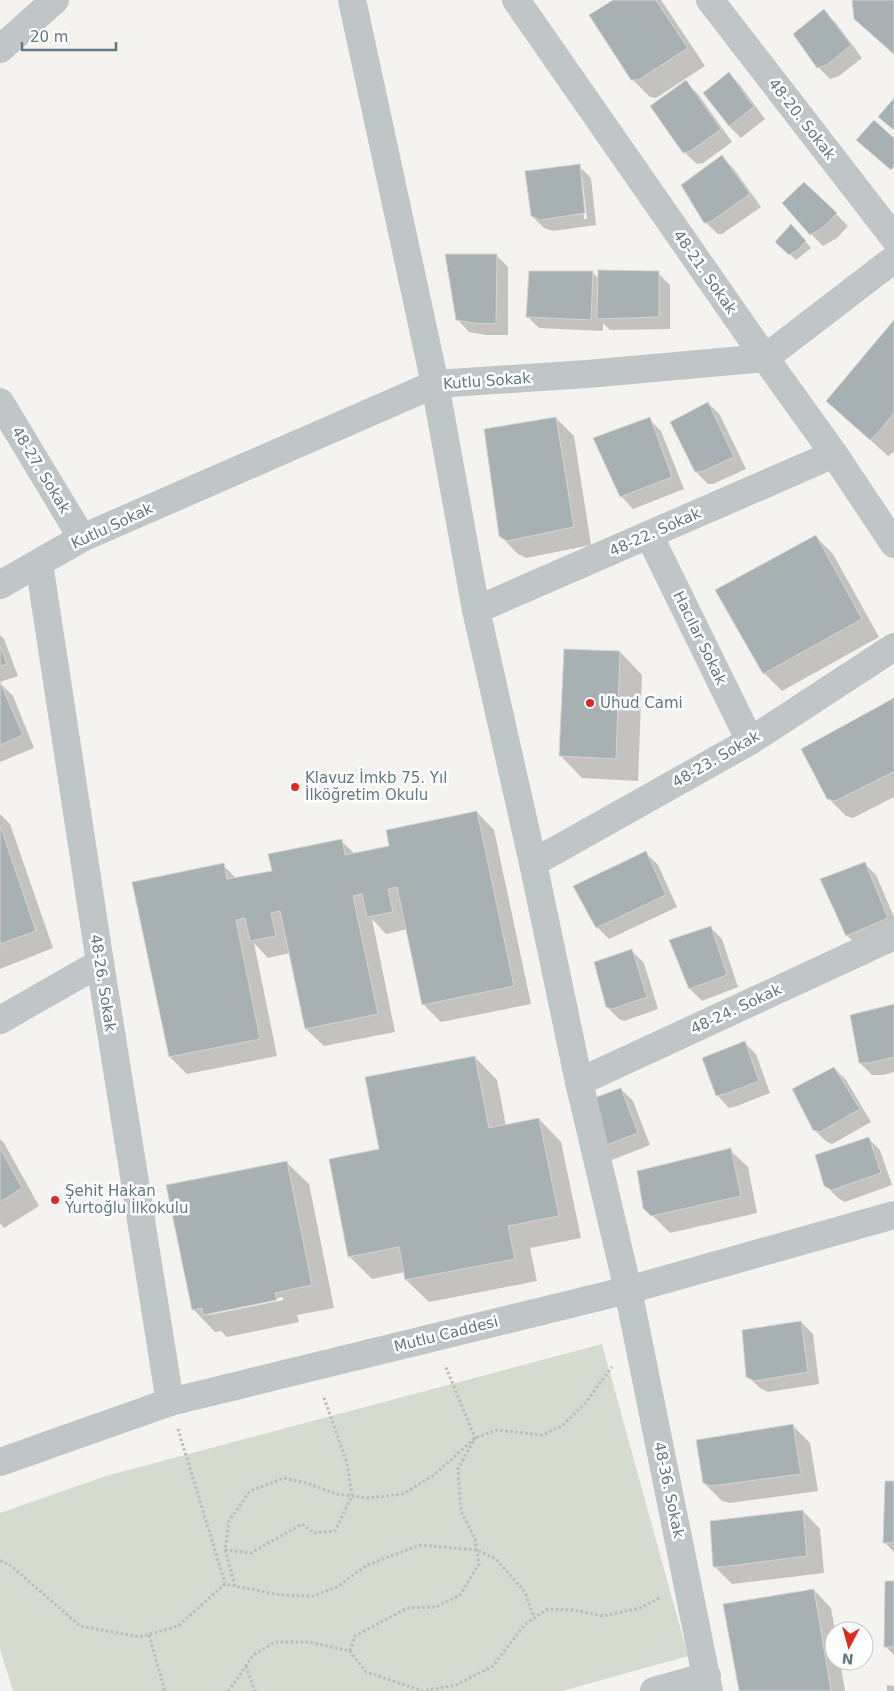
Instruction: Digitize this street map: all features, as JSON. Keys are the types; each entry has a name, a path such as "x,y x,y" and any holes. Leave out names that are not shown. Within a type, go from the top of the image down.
{"street":[{"path":"0,49 55,0"},
{"name":"48-36. Sokak","path":"352,0 435,384 476,610 533,863 579,1082 628,1290 708,1683"},
{"name":"48-21. Sokak","path":"516,0 834,454 894,544"},
{"name":"48-20. Sokak","path":"710,0 894,238"},
{"path":"765,358 894,259"},
{"name":"Kutlu Sokak","path":"0,585 82,538 435,384 586,374 765,358"},
{"name":"48-27. Sokak","path":"0,402 82,538"},
{"name":"48-22. Sokak","path":"476,610 834,454"},
{"name":"Hacılar Sokak","path":"649,535 750,741"},
{"name":"48-26. Sokak","path":"39,563 170,1402"},
{"name":"48-23. Sokak","path":"533,863 750,741 894,647"},
{"name":"48-24. Sokak","path":"579,1082 894,936"},
{"path":"0,1020 100,963"},
{"name":"Mutlu Caddesi","path":"0,1462 170,1402 433,1336 628,1290 894,1215"},
{"path":"654,1691 708,1683"}],"path":[{"path":"235,1586 225,1550 229,1521 250,1492 284,1478 306,1483 336,1494 368,1498 403,1494 434,1475 475,1438 496,1430 542,1435 562,1426 586,1402 637,1335"},
{"path":"433,1336 475,1438"},
{"path":"225,1550 251,1553 302,1524 314,1533 335,1531 352,1496 346,1463 313,1366"},
{"path":"170,1402 225,1584"},
{"path":"350,1651 355,1636 379,1622 407,1608 436,1608 460,1595 479,1564 475,1539 461,1510 458,1469 475,1438"},
{"path":"225,1584 281,1595 313,1596 337,1587 367,1565 420,1545 477,1550 496,1559 525,1592 534,1618"},
{"path":"0,1561 9,1564 80,1626 140,1637 178,1626 225,1584"},
{"path":"228,1691 253,1655 274,1642 309,1642 350,1651 366,1672 423,1691 456,1685 493,1666 525,1624 548,1609 573,1610 603,1616 640,1608 663,1596"},
{"path":"149,1635 165,1691"},
{"path":"246,1665 255,1691"}],"shaded area":[{"path":"602,1344 688,1656 562,1691 13,1691 0,1649 0,1513 106,1476"}],"building":[{"path":"613,0 656,0 688,48 638,80 631,80 589,15"},
{"path":"852,0 894,0 894,54 854,19"},
{"path":"824,9 851,45 827,65 817,68 793,34"},
{"path":"729,72 754,107 729,126 703,93"},
{"path":"686,80 721,129 691,151 683,153 650,106"},
{"path":"894,98 894,130 878,117"},
{"path":"874,120 894,138 894,166 891,170 856,140"},
{"path":"722,155 750,194 710,222 704,223 681,185"},
{"path":"580,164 585,213 540,220 531,216 525,171"},
{"path":"804,182 837,213 825,226 810,235 782,203"},
{"path":"791,224 806,241 799,249 789,255 775,242"},
{"path":"445,254 497,254 496,324 456,320"},
{"path":"598,270 659,271 659,317 597,319"},
{"path":"529,271 593,271 591,320 526,317"},
{"path":"894,320 894,413 870,440 826,401"},
{"path":"708,402 734,457 701,472 695,472 670,422"},
{"path":"556,417 574,527 507,541 499,536 484,429"},
{"path":"650,417 672,477 620,497 593,438"},
{"path":"816,535 862,619 763,674 715,590"},
{"path":"0,646 7,664 0,666"},
{"name":"Uhud Cami","path":"564,649 620,651 616,759 559,756"},
{"path":"0,682 23,735 0,745"},
{"path":"894,698 894,773 835,801 827,799 801,749"},
{"path":"477,811 514,986 422,1005 397,887 388,889 393,912 367,917 362,894 353,896 378,1014 305,1029 280,911 271,913 276,936 250,941 245,918 236,920 260,1039 169,1057 132,882 224,863 227,879 272,871 268,854 342,839 345,855 389,846 386,830"},
{"path":"0,825 36,931 0,944"},
{"path":"646,851 666,895 596,928 573,886"},
{"path":"865,862 888,918 846,936 820,879"},
{"path":"711,926 727,975 689,989 669,940"},
{"path":"632,949 647,997 612,1009 606,1007 594,962"},
{"path":"894,1004 894,1057 870,1063 859,1063 850,1015"},
{"path":"745,1041 759,1081 716,1096 702,1058"},
{"path":"475,1056 489,1128 539,1118 559,1216 508,1226 515,1259 405,1280 399,1247 348,1257 329,1159 379,1149 365,1077"},
{"path":"834,1067 860,1109 820,1132 813,1130 792,1089"},
{"path":"621,1088 638,1133 599,1148 581,1103"},
{"path":"869,1137 881,1173 832,1190 824,1186 815,1155"},
{"path":"0,1148 22,1188 0,1202"},
{"path":"731,1148 741,1196 651,1216 643,1208 637,1171"},
{"path":"287,1161 312,1285 275,1293 277,1300 203,1315 202,1308 192,1310 166,1185"},
{"path":"801,1321 808,1372 755,1381 746,1377 742,1330"},
{"path":"793,1424 801,1474 711,1486 703,1483 696,1440"},
{"path":"885,1481 894,1481 894,1543 883,1543"},
{"path":"803,1510 807,1556 713,1567 710,1521"},
{"path":"885,1581 894,1581 894,1647 884,1647"},
{"path":"814,1589 824,1649 824,1671 828,1671 831,1691 739,1691 723,1604"}],"place":[{"name":"Uhud Cami","path":"590,703"},
{"name":"Klavuz İmkb 75. Yıl İlköğretim Okulu","path":"295,787"},
{"name":"Şehit Hakan Yurtoğlu İlkokulu","path":"55,1200"}]}
